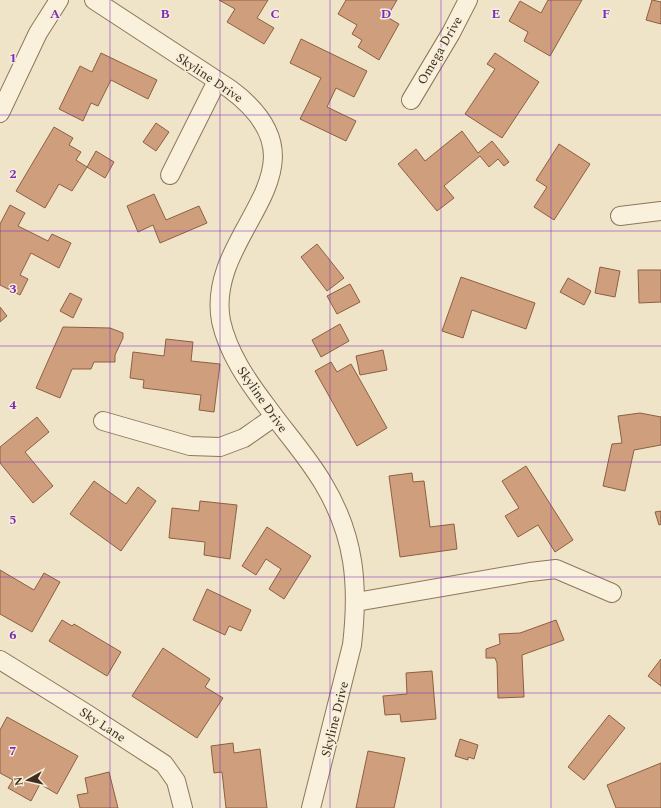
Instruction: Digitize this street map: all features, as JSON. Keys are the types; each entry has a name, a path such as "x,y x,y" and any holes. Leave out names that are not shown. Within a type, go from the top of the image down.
{"street":[{"path":"0,113 38,33 59,0"},
{"name":"Skyline Drive","path":"94,0 246,101 259,116 268,133 274,150 273,167 267,186 230,257 223,281 220,302 222,321 228,342 234,355 253,389 323,483 337,510 347,535 353,563 356,602 352,645 311,808"},
{"name":"Omega Drive","path":"410,100 451,33 468,0"},
{"path":"170,175 217,81"},
{"path":"620,216 661,211"},
{"path":"103,421 190,446 220,447 244,438 274,417"},
{"path":"356,602 522,573 556,569 612,593"},
{"name":"Sky Lane","path":"0,660 88,714 164,764 176,781 182,808"}],"building":[{"path":"219,0 268,0 257,18 274,28 264,44 227,22 235,9"},
{"path":"346,0 397,0 387,17 399,24 379,60 358,47 362,40 352,34 357,25 338,14"},
{"path":"548,0 582,0 550,56 524,41 528,32 509,21 520,1 541,13"},
{"path":"652,0 661,2 661,24 646,20"},
{"path":"301,39 367,71 354,97 336,88 327,107 356,121 346,141 300,119 321,78 290,63"},
{"path":"101,53 157,80 148,99 111,80 98,106 91,103 83,121 59,109 80,66 92,72"},
{"path":"495,53 539,82 502,138 465,114 495,69 487,64"},
{"path":"156,123 169,132 156,151 143,142"},
{"path":"54,127 73,138 69,145 81,152 76,160 87,167 72,191 59,184 45,208 16,191"},
{"path":"462,131 478,153 492,141 509,162 504,166 498,159 489,167 480,156 444,186 454,198 437,211 398,164 416,149 425,161"},
{"path":"559,144 590,164 554,220 534,207 547,187 536,180"},
{"path":"96,151 114,162 105,178 87,167"},
{"path":"154,194 166,220 199,206 207,223 160,243 153,225 138,232 127,206"},
{"path":"10,205 25,213 18,226 48,241 52,234 71,243 59,268 31,253 20,275 28,279 20,295 0,285 0,224"},
{"path":"317,244 344,278 327,291 301,257"},
{"path":"600,267 620,271 615,297 595,293"},
{"path":"638,270 661,270 661,302 639,303"},
{"path":"461,277 535,303 526,329 472,310 463,338 442,331"},
{"path":"568,278 591,291 584,305 560,292"},
{"path":"350,284 360,302 337,314 327,296"},
{"path":"70,293 82,299 73,318 60,311"},
{"path":"0,307 7,316 0,322"},
{"path":"340,324 349,341 321,357 312,340"},
{"path":"63,327 110,328 123,333 123,338 115,355 115,362 94,362 91,369 72,369 60,398 36,388"},
{"path":"166,339 193,342 191,361 220,364 214,412 199,410 201,395 143,388 144,380 130,378 133,352 164,356"},
{"path":"383,350 387,370 360,375 356,356"},
{"path":"331,362 337,372 351,364 387,428 357,446 315,371"},
{"path":"640,413 661,417 661,445 634,450 625,491 603,486 612,444 622,443 618,416"},
{"path":"37,417 49,432 25,452 53,486 33,503 0,463 0,447"},
{"path":"526,466 573,540 555,552 538,525 518,537 505,516 519,508 502,481"},
{"path":"412,473 413,482 424,481 430,527 454,524 457,549 400,557 389,476"},
{"path":"94,481 126,504 138,487 156,501 121,551 70,514"},
{"path":"200,501 237,505 230,559 204,555 205,542 169,538 172,508 199,511"},
{"path":"661,511 661,524 659,525 655,512"},
{"path":"267,527 311,556 284,599 269,589 281,569 266,559 256,575 242,566"},
{"path":"0,570 34,590 44,573 60,582 32,632 0,614"},
{"path":"207,589 251,610 241,631 229,626 225,635 193,620"},
{"path":"62,620 72,626 74,624 121,652 107,676 49,641"},
{"path":"556,620 564,640 522,655 524,697 498,698 497,663 495,658 486,658 486,649 500,644 499,634 520,633"},
{"path":"163,648 210,679 205,687 223,698 197,738 132,696"},
{"path":"661,659 661,686 648,676"},
{"path":"432,671 436,719 401,722 400,714 385,715 383,696 407,694 406,673"},
{"path":"609,715 625,728 584,780 568,767"},
{"path":"7,717 78,756 57,794 40,784 31,801 8,788 13,780 0,773 0,730"},
{"path":"460,739 478,745 474,759 468,757 468,760 455,756"},
{"path":"233,743 234,753 260,749 267,808 226,808 222,772 214,773 211,746"},
{"path":"368,751 405,758 394,808 356,808"},
{"path":"661,763 661,808 616,808 607,785"},
{"path":"109,772 118,808 80,808 77,795 88,793 85,778"}]}
